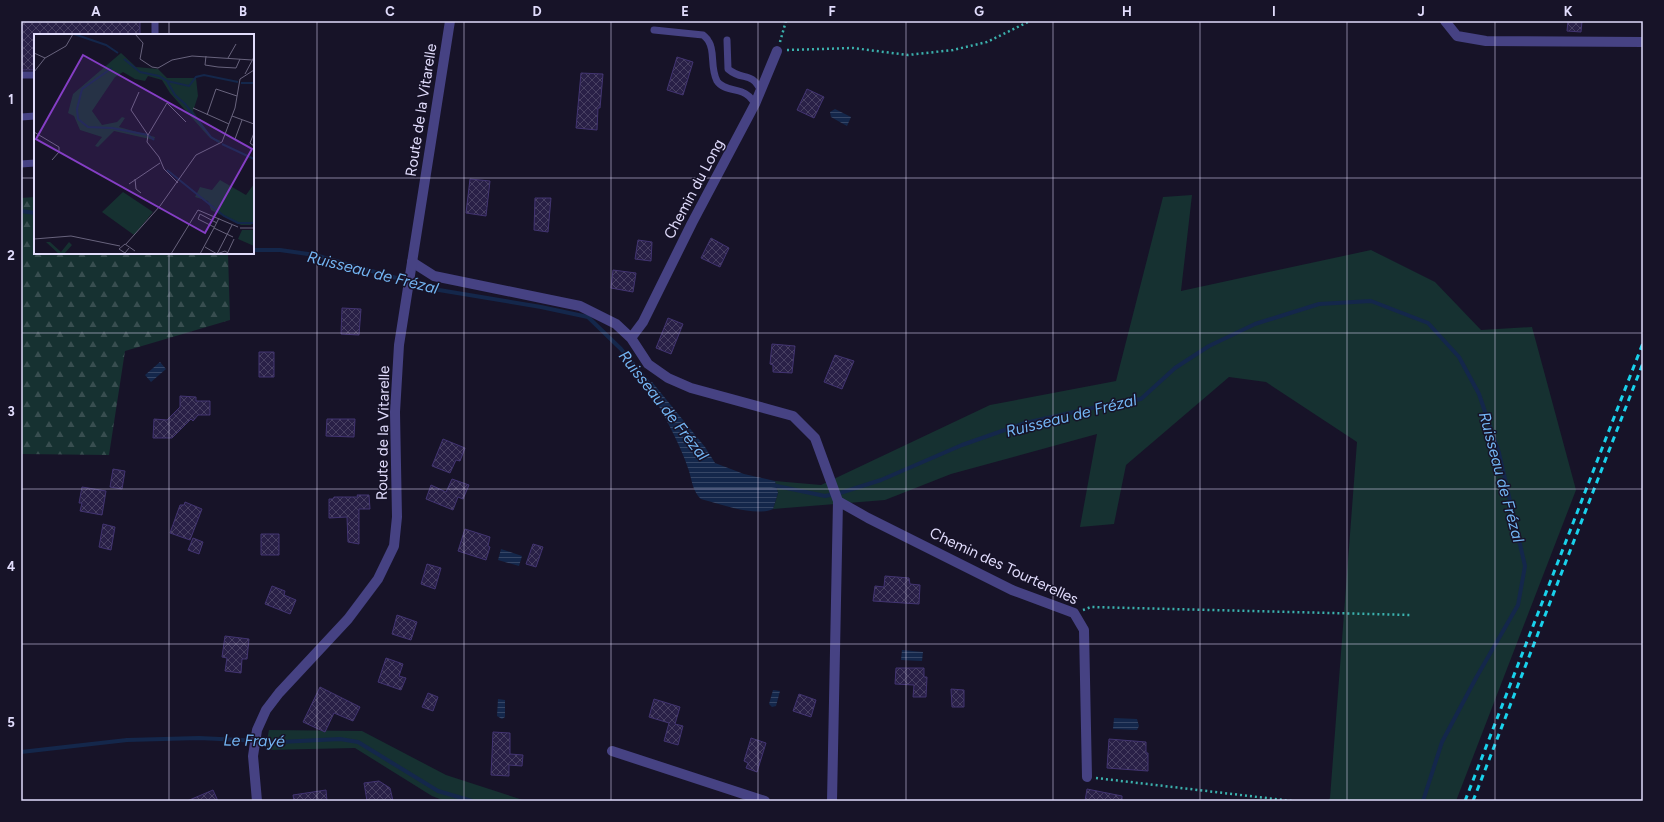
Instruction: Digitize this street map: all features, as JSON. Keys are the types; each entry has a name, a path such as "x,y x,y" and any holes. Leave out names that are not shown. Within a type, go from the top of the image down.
{"street":[{"name":"Route de la Vitarelle","path":"257,801 254,782 254,749 257,732 266,710 279,693 348,619 378,579 394,546 397,517 395,412 400,345 450,21"},
{"path":"1445,21 1457,36 1486,41 1643,42"},
{"name":"Chemin du Long","path":"631,338 643,322 692,223 755,104 777,51"},
{"path":"411,266 434,276 580,306 616,324 631,338 648,364 668,378 691,388 793,416 815,438 838,501 832,801"},
{"name":"Chemin des Tourterelles","path":"838,501 868,518 1012,590 1074,613 1084,630 1087,777"},
{"path":"612,750 765,801"}],"lane":[{"path":"155,21 155,34"},
{"path":"654,30 703,35 709,42 711,48 712,66 718,82 727,88 743,92 750,97 755,104"},
{"path":"727,40 728,69 734,75 750,77 757,81 761,91"},
{"path":"21,75 34,75"},
{"path":"21,117 34,116"},
{"path":"21,164 34,163"}],"path":[{"path":"786,21 777,51 853,48 908,55 953,50 987,42 1030,21"},
{"path":"1074,613 1091,607 1410,615"},
{"path":"1087,777 1292,801"}],"green space":[{"path":"1192,195 1181,291 1371,250 1435,282 1481,330 1532,327 1576,490 1456,801 1328,801 1330,798 1357,442 1266,382 1229,377 1126,465 1114,524 1080,527 1097,434 951,474 885,500 773,509 778,493 775,481 821,485 990,405 1116,381 1163,197"},
{"path":"34,197 34,254 228,254 230,320 125,351 109,455 21,454 21,198"},
{"path":"269,730 362,731 446,775 526,801 445,801 432,796 355,748 265,750"}],"water":[{"path":"835,109 851,117 847,126 831,117 830,112"},
{"path":"160,362 166,369 151,382 145,375"},
{"path":"652,382 705,447 715,463 744,474 775,481 778,493 773,509 757,512 747,511 701,499 698,496 680,448 647,384"},
{"path":"501,549 522,556 519,566 498,560"},
{"path":"902,650 923,652 922,661 901,660"},
{"path":"773,690 780,691 776,706 772,707 769,704"},
{"path":"498,699 505,700 505,717 502,719 497,716"},
{"path":"1114,718 1137,719 1139,726 1137,730 1113,729"}],"building":[{"path":"21,21 140,21 140,34 34,34 34,70 21,70"},
{"path":"1568,21 1582,21 1581,32 1567,31"},
{"path":"677,57 693,62 683,95 667,90"},
{"path":"581,73 603,74 600,108 598,108 597,130 576,128"},
{"path":"807,89 824,97 814,118 797,110"},
{"path":"470,179 490,181 486,216 466,213"},
{"path":"535,198 551,198 548,232 534,230"},
{"path":"711,238 729,248 720,267 701,258"},
{"path":"638,240 652,242 651,261 635,259"},
{"path":"613,270 636,273 633,292 611,288"},
{"path":"342,308 361,309 359,335 341,334"},
{"path":"668,318 683,324 671,354 656,348"},
{"path":"772,344 795,346 792,373 773,372 773,365 770,364"},
{"path":"259,352 274,352 274,377 259,377"},
{"path":"835,355 854,361 842,389 824,382"},
{"path":"180,396 196,397 196,401 210,401 210,415 198,415 193,421 191,419 172,438 153,438 154,419 167,420 180,407"},
{"path":"327,419 355,419 354,437 326,436"},
{"path":"443,439 465,448 460,461 456,460 450,473 432,466"},
{"path":"113,469 125,471 122,489 110,487"},
{"path":"452,479 469,485 463,499 458,497 453,510 426,499 431,485 446,492"},
{"path":"82,487 106,491 102,515 80,511 82,503 79,503"},
{"path":"357,495 369,495 370,509 359,509 359,544 348,542 347,517 329,518 329,499 333,499 334,497 358,497"},
{"path":"185,502 202,509 190,540 170,533 180,505 184,505"},
{"path":"103,524 115,527 111,550 99,547"},
{"path":"465,529 490,537 488,546 490,547 486,560 458,551"},
{"path":"261,534 279,534 279,555 261,555"},
{"path":"193,538 203,542 199,554 188,550"},
{"path":"533,544 543,547 536,567 526,564"},
{"path":"427,564 441,568 435,589 421,584"},
{"path":"885,576 909,578 910,584 920,585 919,604 873,601 875,586 884,587"},
{"path":"272,586 285,591 284,595 296,600 290,614 265,604"},
{"path":"397,615 417,622 411,640 392,634"},
{"path":"225,636 249,639 247,659 242,659 241,673 225,671 227,658 222,657"},
{"path":"386,658 403,664 399,676 406,678 401,690 378,682"},
{"path":"896,668 924,668 924,677 927,677 926,697 913,697 914,685 895,684"},
{"path":"320,687 360,707 353,721 334,713 325,732 303,722"},
{"path":"951,689 964,690 964,707 952,707"},
{"path":"428,693 438,697 433,711 422,707"},
{"path":"799,694 816,700 811,717 793,711"},
{"path":"654,699 680,707 675,724 683,726 678,745 664,741 669,723 649,717"},
{"path":"493,732 510,733 510,754 523,755 522,766 509,765 509,776 491,775"},
{"path":"751,738 766,743 757,772 746,768 748,763 744,761"},
{"path":"1109,739 1146,742 1146,753 1148,753 1148,771 1107,768"},
{"path":"379,781 390,788 393,801 367,801 364,783"},
{"path":"1087,789 1122,796 1122,801 1085,801"},
{"path":"213,790 218,801 187,801"},
{"path":"326,790 327,801 294,801 293,795"}],"waterway":[{"name":"Ruisseau de Frézal","path":"21,211 34,213"},
{"name":"Ruisseau de Frézal","path":"254,250 280,250 315,255 439,290 541,307 588,317 621,349 652,387"},
{"name":"Ruisseau de Frézal","path":"772,485 825,496 840,493 881,480 962,445 1025,423 1141,399 1175,368 1209,346 1255,324 1319,304 1371,301 1428,323 1459,357 1479,394 1499,453 1525,566 1518,605 1476,678 1442,742 1423,801"},
{"name":"Le Frayé","path":"21,752 127,740 199,738 280,742 340,739 358,742 438,791 472,801"}],"railway":[{"path":"1465,801 1643,343"},
{"path":"1473,801 1643,363"}]}
